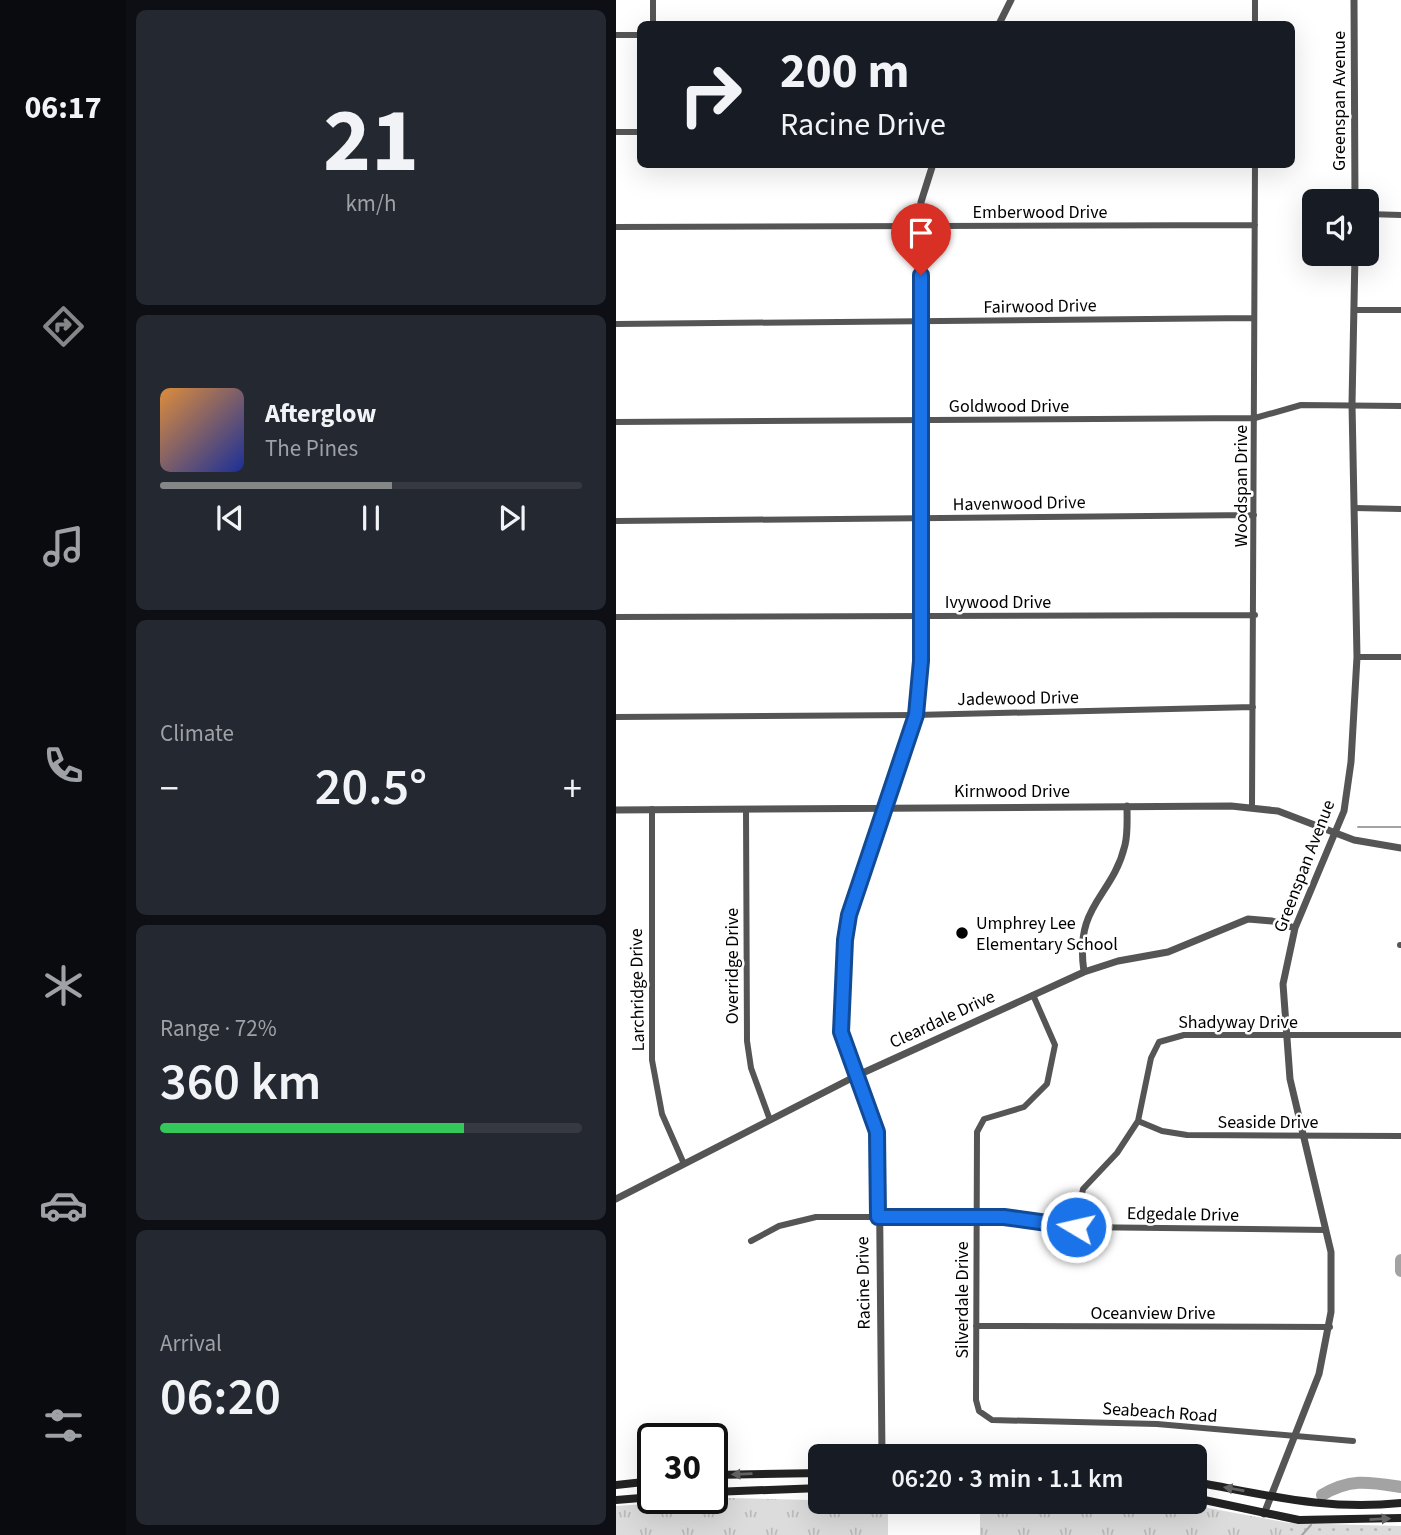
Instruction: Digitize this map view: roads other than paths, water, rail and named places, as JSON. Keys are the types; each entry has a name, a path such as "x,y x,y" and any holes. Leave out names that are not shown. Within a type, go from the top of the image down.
{"main road":[{"path":"779,1473 779,1488"},
{"path":"728,1475 808,1473"},
{"path":"620,1484 620,1500"},
{"path":"1207,1484 1272,1495 1304,1504 1336,1506 1401,1503"},
{"path":"728,1491 808,1488"},
{"path":"1207,1501 1299,1521 1401,1518"},
{"path":"1336,1506 1336,1522"}],"street":[{"path":"653,0 653,21"},
{"path":"1000,21 1011,0"},
{"path":"1255,0 1255,21"},
{"name":"Greenspan Avenue","path":"1354,0 1355,189"},
{"path":"616,35 637,35"},
{"path":"616,132 637,132"},
{"name":"Racine Drive","path":"882,1444 877,1132 841,1032 846,927 916,715 921,668 921,202 932,168"},
{"name":"Woodspan Drive","path":"1252,807 1255,168"},
{"path":"1379,214 1401,215"},
{"name":"Emberwood Drive","path":"616,227 1255,225"},
{"name":"Greenspan Avenue","path":"1264,1514 1319,1374 1330,1327 1333,1270 1290,1079 1283,984 1295,928 1348,797 1357,657 1352,404 1355,266"},
{"path":"1355,310 1401,310"},
{"name":"Fairwood Drive","path":"616,324 1254,318"},
{"name":"Goldwood Drive","path":"616,422 1255,418 1301,405 1401,406"},
{"path":"1354,508 1401,509"},
{"name":"Havenwood Drive","path":"616,521 1254,515"},
{"name":"Ivywood Drive","path":"616,617 1255,615"},
{"path":"1357,657 1401,657"},
{"name":"Jadewood Drive","path":"616,717 916,715 1253,707"},
{"path":"1084,972 1081,946 1083,928 1125,846 1127,806"},
{"name":"Kirnwood Drive","path":"616,810 1252,807 1292,816 1371,845 1401,848"},
{"name":"Larchridge Drive","path":"652,809 652,1060 662,1114 684,1164"},
{"name":"Overridge Drive","path":"746,809 747,1041 751,1068 770,1120"},
{"name":"Cleardale Drive","path":"616,1199 856,1076 1084,972 1118,961 1168,952 1248,919 1272,920 1295,928"},
{"name":"Silverdale Drive","path":"976,1400 979,1125 992,1116 1033,1101 1047,1084 1054,1062 1054,1037 1033,995"},
{"name":"Shadyway Drive","path":"1076,1227 1083,1189 1117,1153 1138,1121 1154,1049 1168,1037 1401,1035"},
{"name":"Seaside Drive","path":"1138,1121 1174,1134 1401,1136"},
{"name":"Edgedale Drive","path":"751,1241 779,1226 807,1217 976,1217 1076,1227 1326,1230"},
{"name":"Oceanview Drive","path":"976,1326 1330,1327"},
{"name":"Seabeach Road","path":"976,1400 982,1415 992,1420 1143,1423 1353,1441"}],"waterway":[{"path":"1358,827 1401,827"},
{"path":"1401,1260 1401,1271"},
{"path":"1322,1495 1342,1486 1360,1483 1401,1487"},
{"path":"1302,1535 1311,1525"}],"place":[{"name":"Umphrey Lee Elementary School","path":"962,933"}]}
